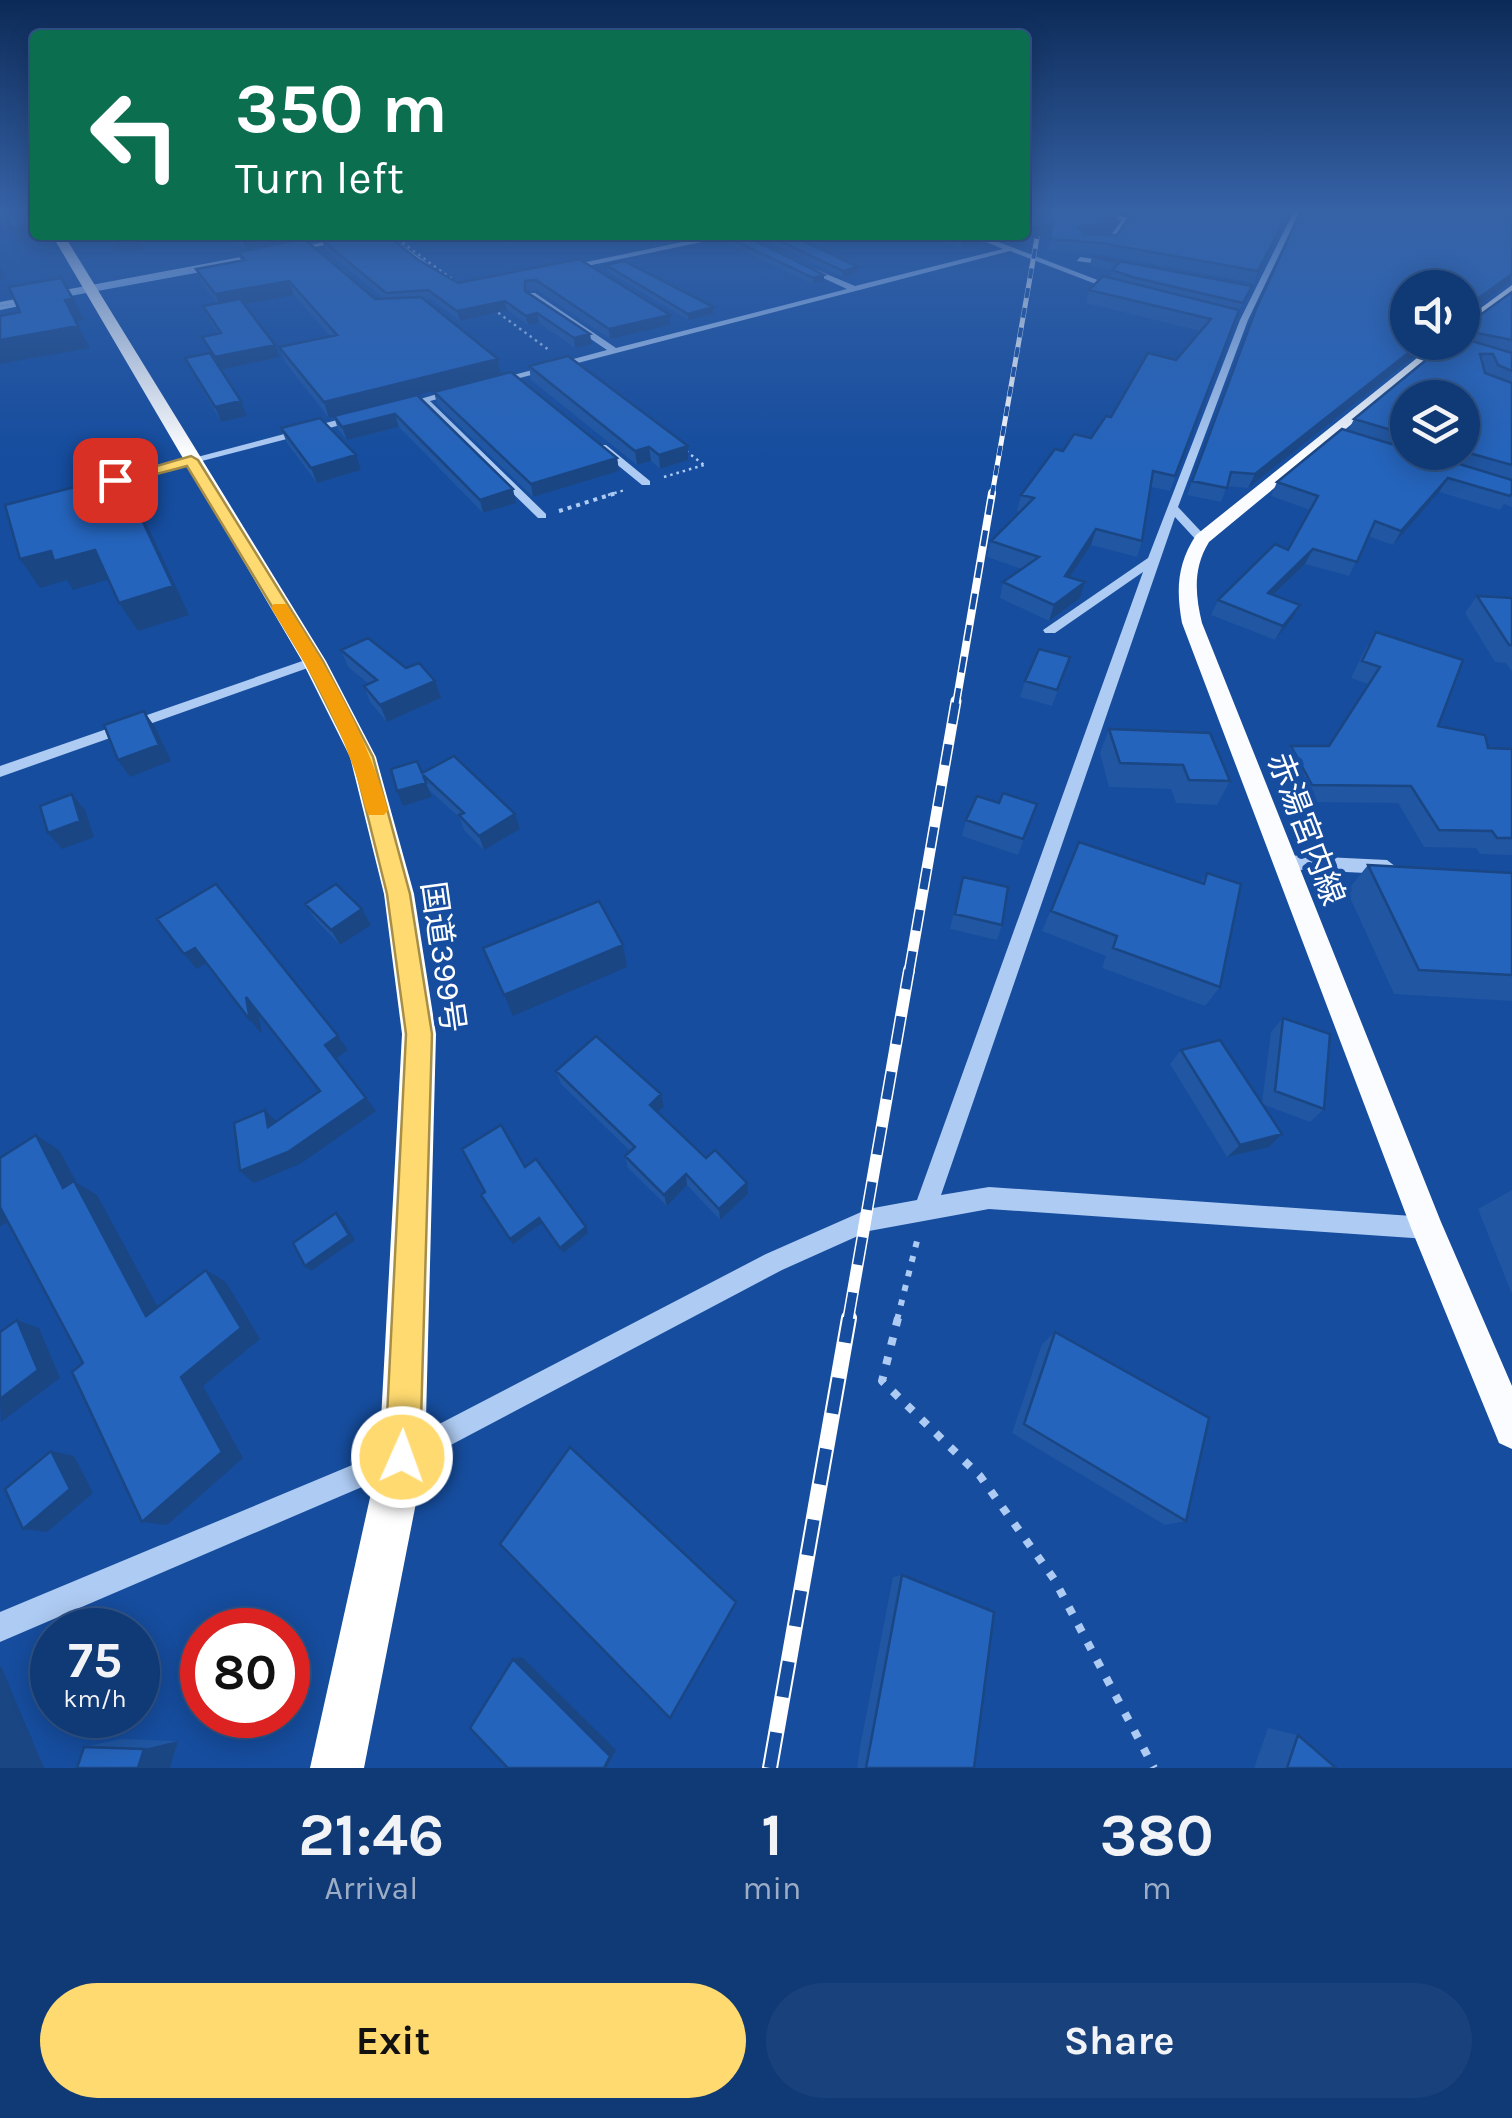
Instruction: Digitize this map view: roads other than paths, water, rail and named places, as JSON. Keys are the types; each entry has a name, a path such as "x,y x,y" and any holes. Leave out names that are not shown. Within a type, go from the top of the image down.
{"highway":[{"name":"国道399号","path":"93,292 314,661 363,757 399,894 419,1034 402,1457 337,1768"}],"main road":[{"path":"1480,314 1508,292"},
{"path":"1202,538 1341,438 1431,360"},
{"name":"赤湯宮内線","path":"1202,538 1188,560 1185,591 1192,623 1428,1228 1512,1430"}],"street":[{"path":"0,304 66,292"},
{"path":"385,410 844,292"},
{"path":"925,1209 1172,508 1257,292"},
{"path":"532,295 615,351"},
{"path":"1226,316 1244,320"},
{"path":"678,322 693,331"},
{"path":"500,364 530,388"},
{"path":"423,400 542,516"},
{"path":"96,485 365,415"},
{"path":"588,436 646,483"},
{"path":"1172,508 1202,538"},
{"path":"1050,630 1154,559"},
{"path":"0,772 314,661"},
{"path":"1283,862 1398,868"},
{"path":"0,1627 402,1457 774,1262 868,1220 989,1198 1428,1228"}],"waterway":[{"path":"59,296 83,292"},
{"path":"0,308 24,303"}],"railway":[{"path":"992,495 1028,292"},
{"path":"956,704 992,493"},
{"path":"909,972 956,701"},
{"path":"848,1320 909,970"},
{"path":"770,1768 849,1318"}]}
